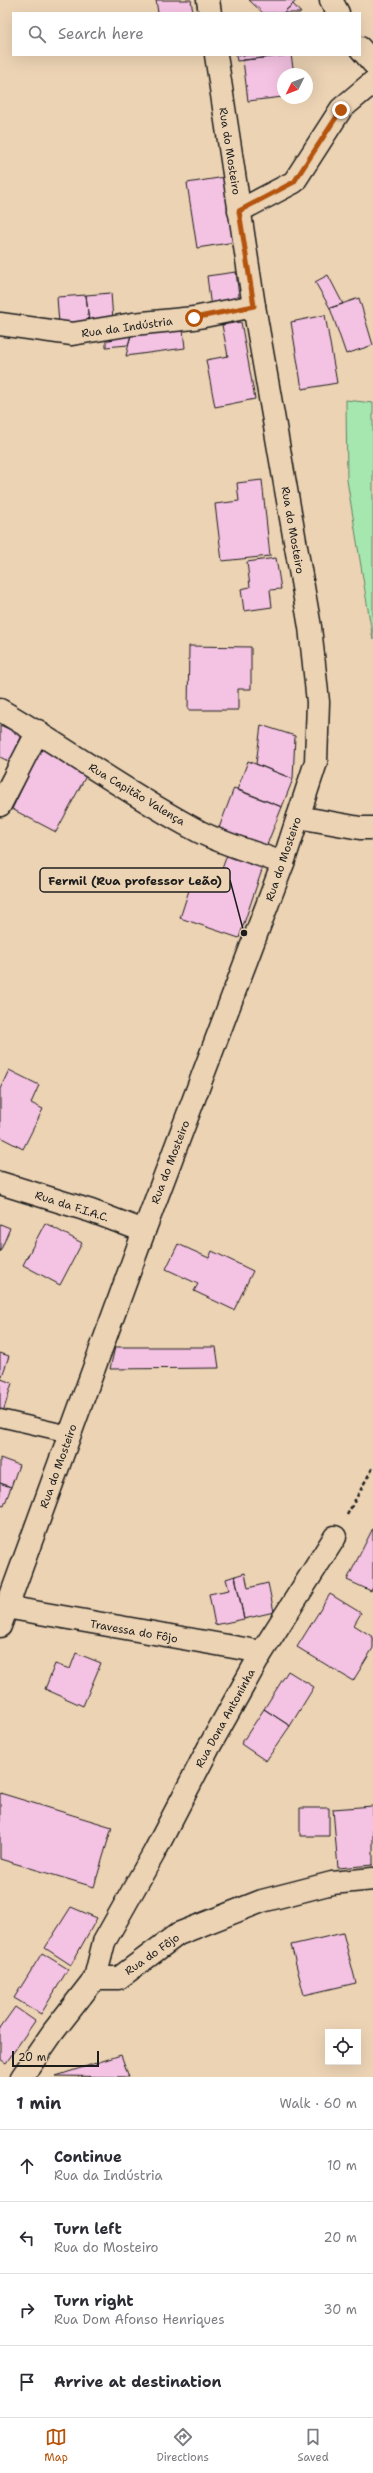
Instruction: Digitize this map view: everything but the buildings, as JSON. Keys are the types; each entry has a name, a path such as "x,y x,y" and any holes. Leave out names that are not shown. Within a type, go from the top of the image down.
{"street":[{"path":"208,0 210,12"},
{"path":"331,0 337,12"},
{"path":"361,49 373,63"},
{"name":"Rua do Mosteiro","path":"2,1613 283,862 316,762 318,702 310,627 254,306 216,56"},
{"path":"239,211 294,182 341,110 373,82"},
{"name":"Rua da Indústria","path":"0,324 72,334 133,324 194,318 254,306"},
{"name":"Rua Capitão Valença","path":"0,710 38,731 122,788 202,832 283,862"},
{"path":"0,805 38,731"},
{"path":"298,817 360,828 373,828"},
{"name":"Rua da F.I.A.C.","path":"0,1183 91,1211 144,1231"},
{"name":"Rua Dona Antoninha","path":"96,1978 104,1942 262,1652 335,1536"},
{"name":"Travessa do Fôjo","path":"2,1613 262,1652"},
{"name":"Rua do Fôjo","path":"96,1978 119,1978 178,1934 262,1902 332,1883 373,1879"},
{"path":"22,2077 53,2032 96,1978"}],"lane":[{"path":"0,1418 69,1434"}],"path":[{"path":"335,1536 373,1467"}],"green space":[{"path":"346,400 373,403 373,640 347,480"}],"place":[{"name":"Fermil (Rua professor Leão)","path":"244,933"}],"route":[{"path":"194,318 254,306 239,211 294,182 341,110"}]}
